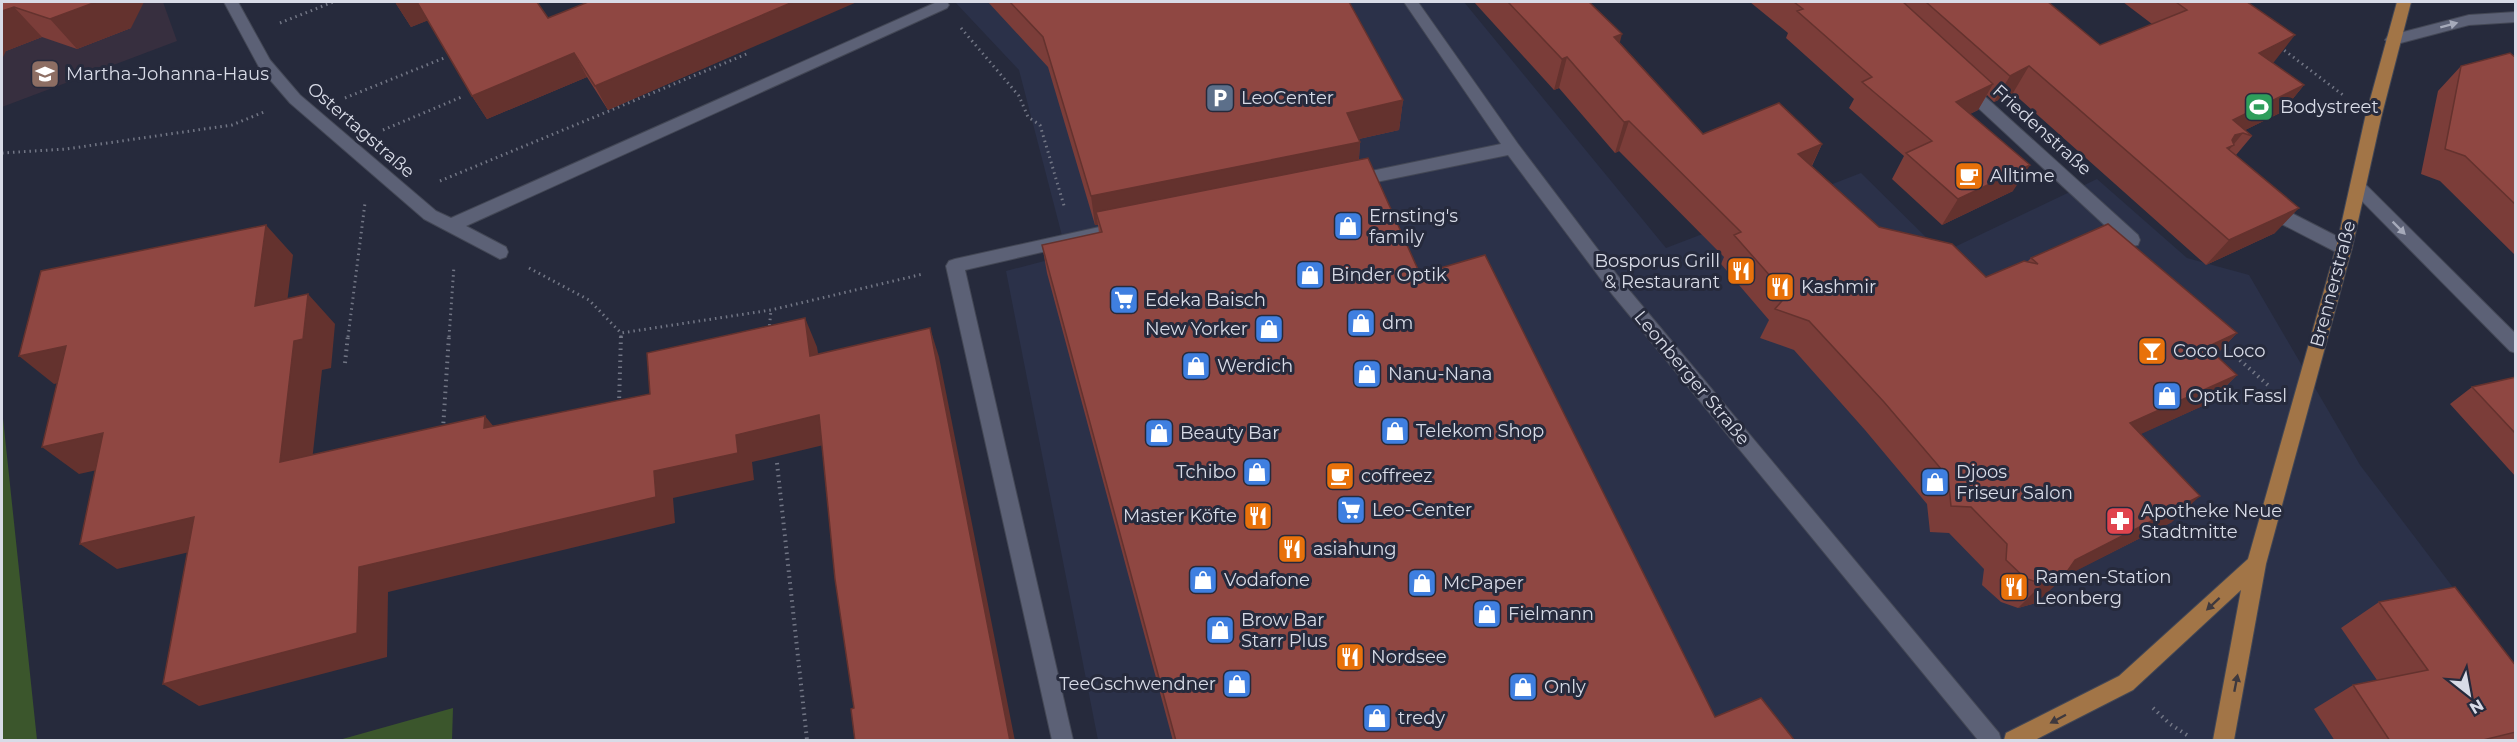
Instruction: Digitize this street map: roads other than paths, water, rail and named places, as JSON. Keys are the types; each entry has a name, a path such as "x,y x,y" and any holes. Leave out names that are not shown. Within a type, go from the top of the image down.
{"main road":[{"name":"Brennerstraße","path":"2224,741 2256,564 2344,248 2373,118 2404,2"},
{"path":"2014,741 2126,683 2256,564"}],"street":[{"name":"Ostertagstraße","path":"231,2 264,63 295,99 430,215 500,252"},
{"name":"Leonberger Straße","path":"1411,2 1512,148 1618,289 1991,741"},
{"path":"454,228 942,5"},
{"path":"2393,40 2469,20 2516,17"},
{"name":"Friedenstraße","path":"1950,73 2132,240"},
{"path":"1337,184 1512,148"},
{"path":"2358,186 2516,346"},
{"path":"2253,194 2276,213 2344,248"},
{"path":"1062,741 955,266 1143,223"}],"place":[{"name":"Martha-Johanna-Haus","path":"45,74"},
{"name":"LeoCenter","path":"1220,98"},
{"name":"Bodystreet","path":"2259,107"},
{"name":"Alltime","path":"1969,176"},
{"name":"Ernsting's family","path":"1348,226"},
{"name":"Bosporus Grill & Restaurant","path":"1741,271"},
{"name":"Binder Optik","path":"1310,275"},
{"name":"Kashmir","path":"1780,287"},
{"name":"Edeka Baisch","path":"1124,300"},
{"name":"dm","path":"1361,323"},
{"name":"New Yorker","path":"1269,329"},
{"name":"Coco Loco","path":"2152,351"},
{"name":"Werdich","path":"1196,366"},
{"name":"Nanu-Nana","path":"1367,374"},
{"name":"Optik Fassl","path":"2167,396"},
{"name":"Telekom Shop","path":"1395,431"},
{"name":"Beauty Bar","path":"1159,433"},
{"name":"Tchibo","path":"1257,472"},
{"name":"coffreez","path":"1340,476"},
{"name":"Djoos Friseur Salon","path":"1935,482"},
{"name":"Leo-Center","path":"1351,510"},
{"name":"Master Köfte","path":"1258,516"},
{"name":"Apotheke Neue Stadtmitte","path":"2120,521"},
{"name":"asiahung","path":"1292,549"},
{"name":"Vodafone","path":"1203,580"},
{"name":"McPaper","path":"1422,583"},
{"name":"Ramen-Station Leonberg","path":"2014,587"},
{"name":"Fielmann","path":"1487,614"},
{"name":"Brow Bar Starr Plus","path":"1220,630"},
{"name":"Nordsee","path":"1350,657"},
{"name":"TeeGschwendner","path":"1237,684"},
{"name":"Only","path":"1523,687"},
{"name":"tredy","path":"1377,718"}]}
